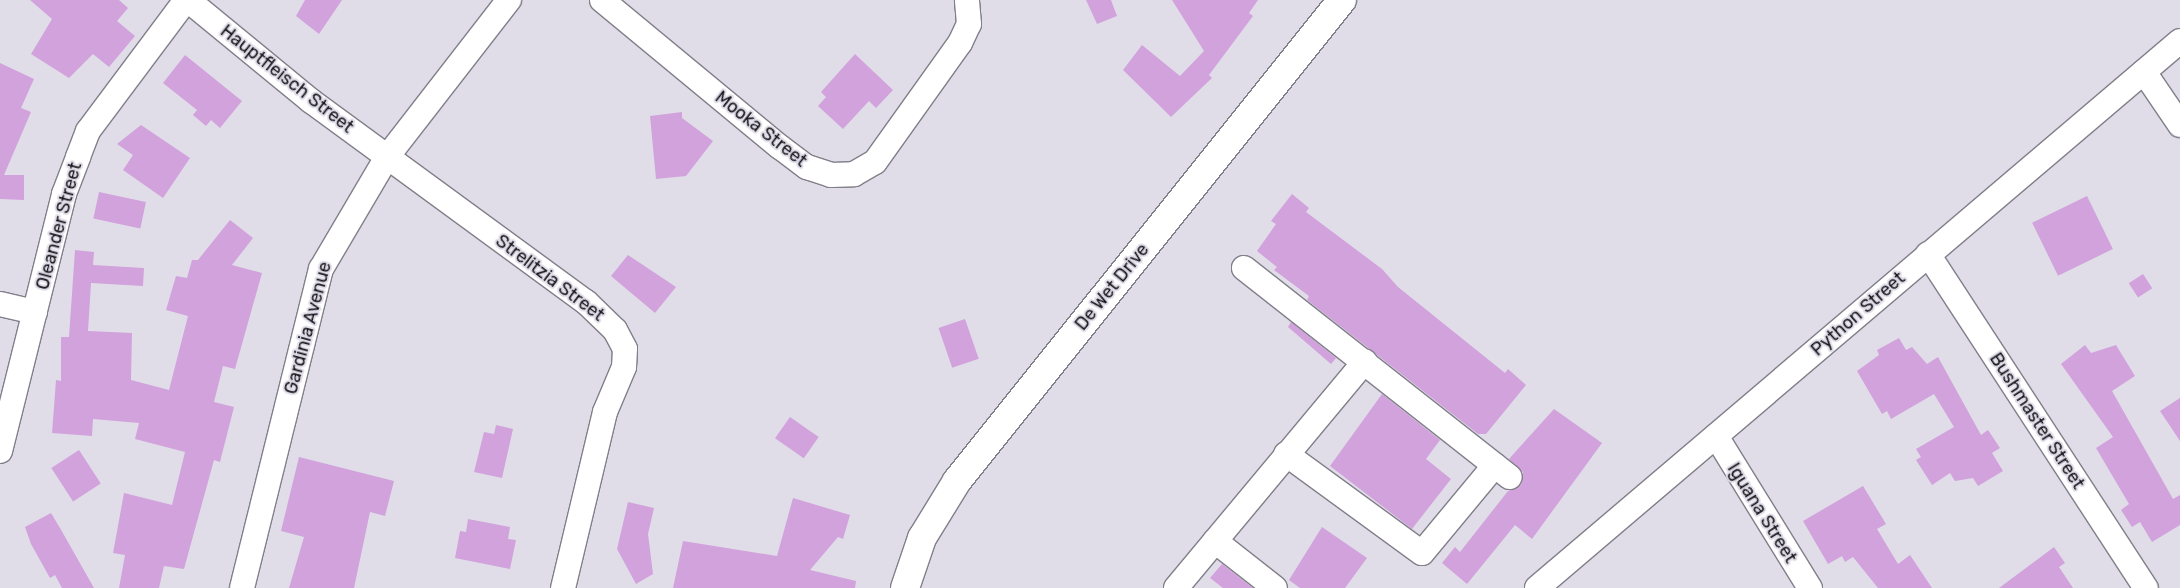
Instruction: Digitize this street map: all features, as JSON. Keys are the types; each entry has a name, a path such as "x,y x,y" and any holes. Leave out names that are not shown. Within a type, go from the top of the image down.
{"street":[{"name":"Hauptfleisch Street","path":"187,0 311,101 387,157"},
{"name":"Oleander Street","path":"0,451 64,194 88,131 187,0"},
{"name":"Gardinia Avenue","path":"242,588 321,268 387,157 509,0"},
{"name":"Mooka Street","path":"602,0 780,148 807,167 831,175 854,174 875,162 960,43 969,24 967,0"},
{"name":"De Wet Drive","path":"905,588 922,538 957,481 1342,0"},
{"name":"Python Street","path":"1537,588 2180,41"},
{"path":"2144,72 2180,125"},
{"name":"Strelitzia Street","path":"387,157 586,302 615,330 625,349 624,366 605,412 563,588"},
{"name":"Bushmaster Street","path":"1928,254 2146,588"},
{"path":"1244,268 1371,365 1502,471 1422,553 1291,458"},
{"path":"0,304 35,312"},
{"path":"1176,588 1220,545 1291,458 1371,365"},
{"name":"Iguana Street","path":"1716,436 1810,588"},
{"path":"1193,588 1220,545"},
{"path":"1220,545 1275,588"}],"building":[{"path":"30,0 119,0 128,8 117,21 135,36 109,67 93,54 69,78 31,54 52,19"},
{"path":"305,0 342,0 319,34 296,16"},
{"path":"1086,0 1111,0 1117,16 1097,24"},
{"path":"1172,0 1258,0 1249,13 1253,16 1209,75 1212,78 1171,117 1123,70 1142,45 1180,76 1204,51"},
{"path":"855,54 893,90 876,108 869,101 843,129 818,106 826,97 821,92"},
{"path":"185,55 242,101 220,128 211,120 206,126 193,115 197,110 163,83"},
{"path":"0,63 34,79 21,108 31,112 4,175 24,175 24,200 0,199"},
{"path":"682,112 682,118 713,141 686,176 656,179 650,116"},
{"path":"141,125 190,158 163,198 123,170 133,155 117,144"},
{"path":"99,192 146,202 140,228 93,218"},
{"path":"1292,194 1309,208 1306,212 1382,269 1398,287 1505,373 1508,369 1526,385 1486,434 1478,434 1307,300 1309,296 1274,270 1277,267 1257,251 1276,224 1271,221"},
{"path":"2087,196 2113,249 2058,276 2032,223"},
{"path":"230,220 253,238 232,265 262,273 235,369 223,366 214,402 234,407 220,462 214,460 184,569 164,566 159,588 119,588 125,555 113,553 124,493 172,505 185,452 135,439 139,423 93,419 92,436 52,433 56,380 61,381 61,337 69,337 75,250 94,252 93,265 144,268 143,286 91,283 88,331 132,333 131,380 169,390 188,316 166,310 176,276 187,278 192,260 198,260"},
{"path":"628,255 676,287 655,313 611,276"},
{"path":"2143,274 2152,288 2138,298 2129,283"},
{"path":"965,319 979,359 952,368 939,328"},
{"path":"1291,322 1336,358 1331,364 1288,327"},
{"path":"1899,338 1906,350 1912,347 1927,364 1938,357 1981,435 1988,430 2000,448 1992,453 2003,471 1978,486 1973,478 1955,481 1950,473 1932,485 1916,460 1921,457 1916,449 1954,427 1934,394 1891,419 1887,411 1882,414 1857,371 1879,355 1877,350"},
{"path":"2085,345 2091,353 2116,345 2135,376 2112,391 2173,499 2180,495 2180,525 2152,542 2140,522 2132,527 2121,510 2129,504 2096,448 2113,437 2061,364"},
{"path":"1382,394 1440,440 1426,459 1451,479 1412,529 1330,466"},
{"path":"2180,398 2180,441 2160,411"},
{"path":"1554,409 1602,443 1532,539 1515,525 1467,584 1442,563 1455,547 1460,552 1508,491 1521,485 1523,472 1509,459"},
{"path":"790,417 819,437 804,458 775,438"},
{"path":"496,425 513,429 502,478 474,472 484,432 494,434"},
{"path":"79,450 101,484 73,502 51,468"},
{"path":"299,457 394,481 385,516 370,512 354,588 289,588 304,537 281,531"},
{"path":"1863,486 1886,524 1877,529 1898,564 1910,555 1932,588 1878,588 1853,557 1845,562 1842,556 1828,564 1803,521"},
{"path":"793,498 850,515 843,539 838,537 810,570 856,581 855,588 673,588 683,541 777,556"},
{"path":"628,502 654,508 648,534 653,574 636,584 617,549"},
{"path":"51,513 94,588 62,588 55,575 50,578 31,544 25,527"},
{"path":"468,519 510,527 508,539 516,540 510,569 455,558 460,531 466,532"},
{"path":"1322,527 1367,558 1345,588 1300,588 1289,580"},
{"path":"2054,547 2065,563 2059,567 2073,588 1999,588"},
{"path":"1222,564 1253,588 1223,588 1210,578"}]}
